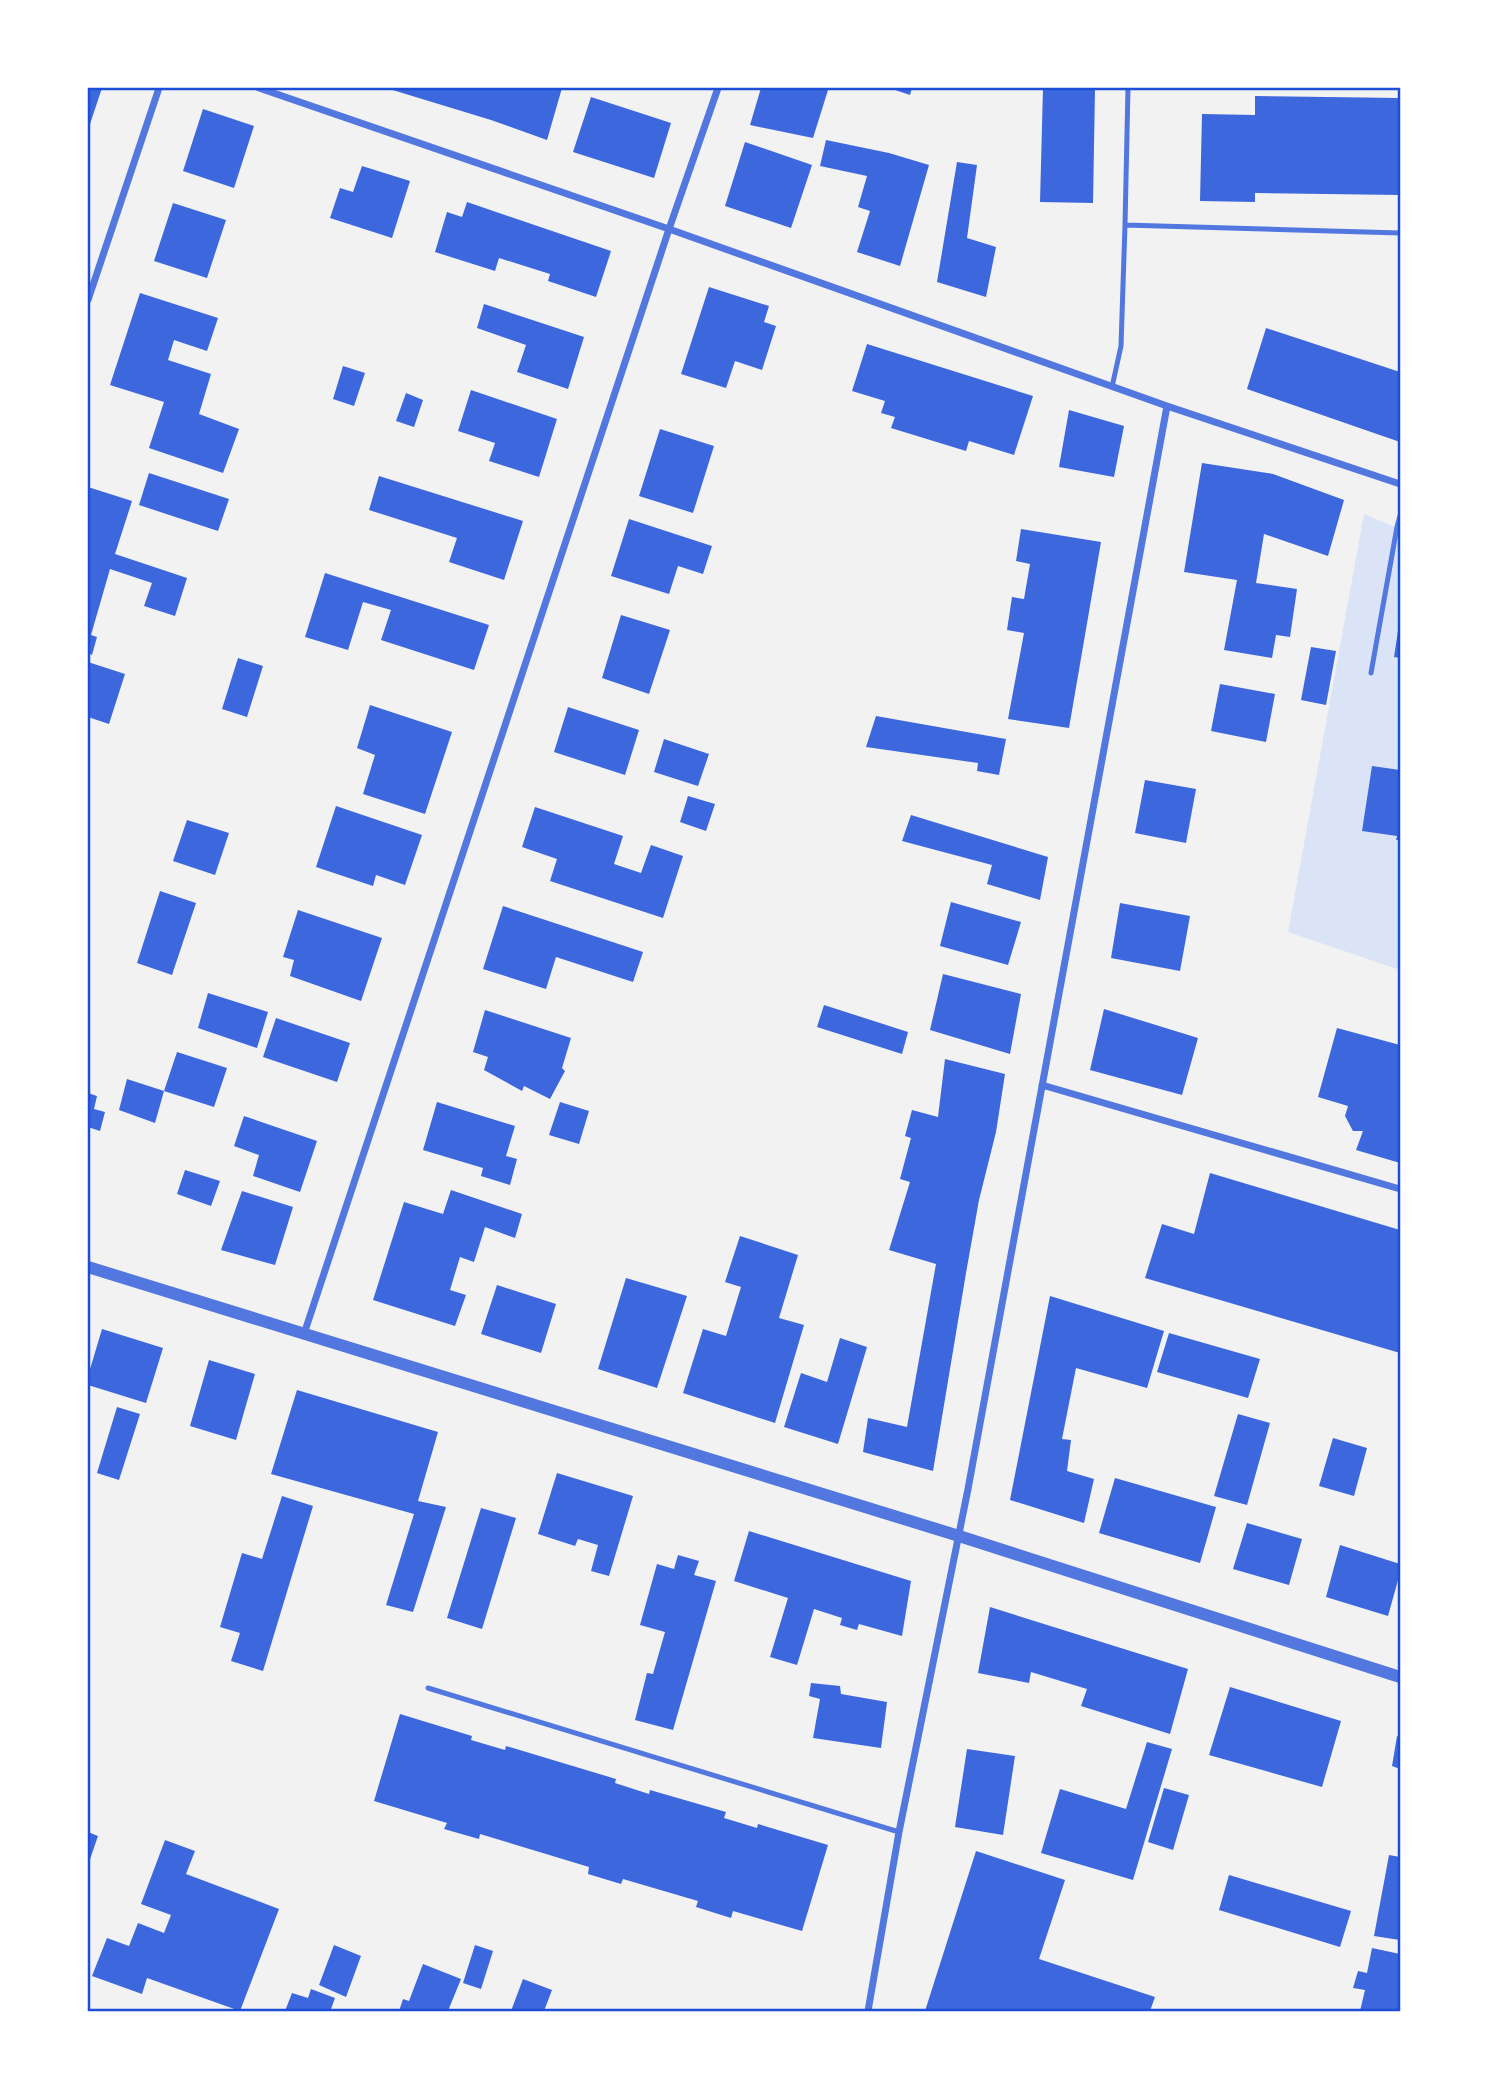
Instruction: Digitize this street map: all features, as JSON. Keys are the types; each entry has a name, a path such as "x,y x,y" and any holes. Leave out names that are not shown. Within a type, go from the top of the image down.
{"street":[{"path":"88,300 159,88"},
{"path":"259,88 669,229 1112,387 1401,484"},
{"path":"304,1334 718,88"},
{"path":"868,2011 899,1832 959,1536 1167,406"},
{"path":"1042,1085 1401,1189"},
{"path":"88,1267 959,1536 1401,1677"}],"lane":[{"path":"1112,387 1121,346 1128,88"},
{"path":"1125,225 1401,233"},
{"path":"1371,673 1396,527 1401,516"},
{"path":"428,1688 899,1832"}],"shaded area":[{"path":"1364,514 1400,529 1400,970 1288,932"}],"building":[{"path":"88,88 102,88 88,130"},
{"path":"386,88 562,88 547,140"},
{"path":"761,88 828,90 813,138 750,125"},
{"path":"889,88 912,88 910,95"},
{"path":"1043,88 1095,88 1093,203 1040,202"},
{"path":"1255,96 1400,98 1400,195 1255,193 1255,202 1200,201 1202,114 1255,115"},
{"path":"591,97 671,123 654,178 573,152"},
{"path":"203,109 254,126 234,188 183,171"},
{"path":"826,140 889,153 929,165 900,266 857,252 870,211 858,207 867,176 820,166"},
{"path":"745,142 812,165 791,228 725,206"},
{"path":"957,162 977,165 967,238 996,247 986,297 937,282"},
{"path":"362,166 410,181 392,238 330,218 340,188 353,192"},
{"path":"467,202 611,251 596,297 548,281 550,274 499,258 495,271 435,252 447,212 462,217"},
{"path":"173,203 226,220 207,278 154,261"},
{"path":"709,287 769,306 764,322 776,326 762,370 735,361 726,388 681,374"},
{"path":"140,293 218,318 207,351 174,340 168,360 211,374 199,414 239,429 223,473 149,448 164,402 110,385"},
{"path":"484,304 584,337 568,389 517,372 526,345 477,328"},
{"path":"1266,328 1400,372 1400,442 1247,389"},
{"path":"867,344 1033,396 1014,455 969,441 966,451 891,428 895,417 881,413 885,401 852,391"},
{"path":"343,366 365,373 354,406 333,399"},
{"path":"471,390 557,419 539,477 489,461 495,443 458,431"},
{"path":"406,393 423,400 414,427 396,421"},
{"path":"1069,410 1124,426 1114,477 1059,467"},
{"path":"660,429 714,446 693,513 639,496"},
{"path":"1202,463 1273,474 1344,500 1328,556 1264,534 1256,583 1297,589 1290,637 1276,635 1272,658 1224,650 1237,580 1184,572"},
{"path":"149,473 229,499 218,531 139,505"},
{"path":"379,476 523,521 504,580 449,562 457,538 369,510"},
{"path":"88,487 132,501 115,554 187,578 175,616 144,606 152,583 110,569 91,635 97,637 92,655 88,653"},
{"path":"629,519 712,546 703,574 678,566 669,594 611,576"},
{"path":"1021,529 1101,542 1069,728 1008,719 1024,633 1007,630 1012,597 1024,599 1030,564 1016,561"},
{"path":"325,573 489,625 474,670 381,640 391,610 363,602 348,650 305,637"},
{"path":"621,615 670,630 649,694 602,678"},
{"path":"1400,625 1400,658 1394,657"},
{"path":"1311,647 1336,651 1326,705 1301,700"},
{"path":"238,658 263,666 247,717 222,709"},
{"path":"88,662 125,674 109,724 88,717"},
{"path":"1220,684 1275,694 1266,742 1211,731"},
{"path":"370,705 452,732 425,814 363,794 375,755 357,748"},
{"path":"568,707 639,730 625,775 554,752"},
{"path":"876,716 1006,739 999,775 977,771 978,763 866,747"},
{"path":"664,739 709,754 698,786 654,772"},
{"path":"1372,766 1400,770 1400,840 1396,840 1397,836 1362,831"},
{"path":"1145,780 1196,789 1186,843 1135,833"},
{"path":"688,796 715,804 706,831 680,822"},
{"path":"336,806 422,835 405,885 376,875 373,886 316,867"},
{"path":"535,807 623,836 614,864 641,873 651,845 683,856 663,918 550,881 557,859 522,847"},
{"path":"911,815 1048,857 1040,900 987,884 992,865 902,841"},
{"path":"187,820 229,833 215,875 173,861"},
{"path":"160,891 196,903 172,975 137,963"},
{"path":"951,902 1021,922 1008,965 940,946"},
{"path":"1120,903 1190,916 1180,971 1111,958"},
{"path":"503,906 643,952 633,982 556,957 546,989 483,969"},
{"path":"298,910 382,938 361,1001 290,976 294,960 283,957"},
{"path":"943,974 1021,994 1010,1054 930,1030"},
{"path":"208,993 268,1012 257,1048 198,1028"},
{"path":"824,1005 908,1032 902,1054 817,1027"},
{"path":"1104,1009 1198,1038 1182,1095 1090,1070"},
{"path":"485,1010 571,1038 562,1068 565,1071 550,1099 524,1086 522,1091 484,1070 488,1057 473,1052"},
{"path":"276,1018 350,1043 337,1082 263,1057"},
{"path":"1337,1028 1400,1045 1400,1163 1356,1150 1363,1131 1353,1131 1345,1116 1348,1106 1318,1097"},
{"path":"177,1052 227,1068 214,1107 164,1091"},
{"path":"945,1059 1005,1074 996,1132 979,1200 933,1471 863,1452 868,1418 907,1427 936,1264 889,1250 910,1182 900,1179 911,1138 905,1136 912,1110 938,1117"},
{"path":"127,1079 164,1091 155,1123 119,1110"},
{"path":"88,1093 97,1096 94,1109 105,1112 100,1131 88,1127"},
{"path":"437,1102 515,1126 506,1156 517,1159 510,1185 481,1176 483,1168 423,1150"},
{"path":"560,1102 589,1111 579,1144 549,1135"},
{"path":"244,1116 317,1141 300,1192 253,1176 259,1155 234,1146"},
{"path":"185,1170 220,1181 211,1206 177,1194"},
{"path":"1210,1173 1400,1230 1400,1353 1145,1278 1162,1224 1194,1234"},
{"path":"451,1190 522,1214 515,1238 485,1227 474,1262 460,1257 450,1290 466,1295 455,1326 373,1300 404,1202 443,1214"},
{"path":"242,1191 293,1207 275,1265 221,1250"},
{"path":"740,1236 798,1255 779,1318 804,1325 775,1423 683,1393 703,1329 726,1336 741,1287 725,1282"},
{"path":"626,1278 687,1296 657,1388 598,1369"},
{"path":"497,1285 556,1304 541,1353 481,1334"},
{"path":"1050,1296 1164,1331 1147,1388 1076,1368 1062,1439 1071,1440 1067,1471 1094,1479 1084,1523 1010,1500"},
{"path":"102,1329 163,1348 146,1403 88,1385 88,1376"},
{"path":"1169,1333 1260,1359 1248,1398 1157,1372"},
{"path":"840,1338 867,1347 838,1444 784,1427 801,1373 827,1382"},
{"path":"209,1360 255,1374 236,1440 190,1426"},
{"path":"297,1390 438,1432 418,1501 446,1507 413,1612 386,1605 414,1514 271,1474"},
{"path":"117,1407 140,1414 119,1480 97,1473"},
{"path":"1238,1414 1270,1423 1247,1505 1214,1496"},
{"path":"1333,1438 1367,1448 1354,1496 1319,1486"},
{"path":"557,1473 633,1496 609,1576 591,1571 598,1545 578,1539 575,1546 538,1534"},
{"path":"1115,1478 1216,1507 1200,1563 1099,1533"},
{"path":"282,1496 313,1506 263,1671 231,1661 240,1633 220,1627 242,1553 262,1559"},
{"path":"481,1508 516,1518 482,1629 447,1618"},
{"path":"1247,1523 1302,1539 1289,1585 1233,1569"},
{"path":"749,1531 911,1581 902,1636 859,1624 857,1630 840,1625 842,1618 814,1609 797,1665 770,1657 788,1598 734,1581"},
{"path":"1340,1545 1400,1564 1388,1616 1326,1597"},
{"path":"678,1555 699,1561 694,1575 716,1581 673,1730 635,1720 647,1673 653,1674 665,1632 640,1625 657,1564 674,1569"},
{"path":"990,1607 1188,1669 1170,1734 1081,1706 1087,1689 1031,1672 1029,1683 978,1673"},
{"path":"811,1683 840,1686 841,1694 887,1702 881,1748 813,1738 820,1699 809,1696"},
{"path":"1230,1687 1341,1721 1322,1787 1209,1755"},
{"path":"400,1714 472,1736 471,1740 505,1750 506,1746 616,1779 615,1783 649,1794 650,1790 726,1812 724,1818 757,1828 758,1824 828,1845 802,1931 733,1911 731,1918 696,1907 698,1901 623,1879 621,1884 588,1874 589,1867 480,1834 479,1839 444,1829 447,1823 374,1801"},
{"path":"1397,1736 1400,1737 1400,1769 1392,1766"},
{"path":"1147,1742 1172,1749 1133,1880 1041,1853 1060,1789 1126,1809"},
{"path":"967,1749 1015,1756 1003,1835 955,1827"},
{"path":"1164,1788 1189,1795 1173,1850 1148,1842"},
{"path":"88,1832 98,1836 88,1865"},
{"path":"165,1840 195,1851 186,1874 279,1909 240,2011 147,1978 142,1994 92,1976 107,1938 129,1946 138,1923 164,1933 171,1915 141,1904"},
{"path":"976,1851 1065,1880 1039,1959 1155,1997 1150,2011 925,2011"},
{"path":"1389,1855 1400,1857 1400,1940 1374,1936"},
{"path":"1229,1875 1351,1911 1340,1947 1219,1910"},
{"path":"334,1945 361,1956 346,1997 319,1985"},
{"path":"475,1945 493,1951 481,1989 463,1983"},
{"path":"1372,1948 1400,1954 1400,2011 1360,2011 1365,1990 1353,1988 1358,1971 1367,1973"},
{"path":"423,1964 461,1979 448,2011 399,2011 403,1999 409,2001"},
{"path":"523,1979 552,1990 544,2011 511,2011"},
{"path":"311,1989 335,1998 331,2009 336,2011 285,2011 292,1993 308,1998"}]}
